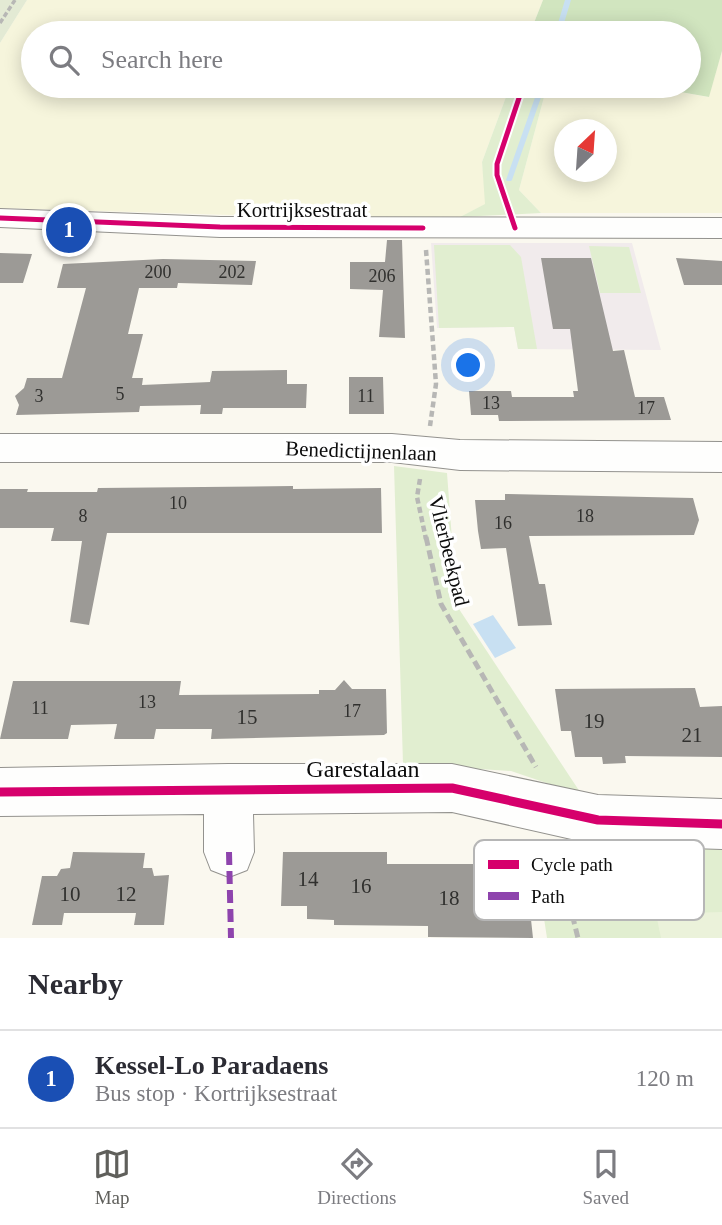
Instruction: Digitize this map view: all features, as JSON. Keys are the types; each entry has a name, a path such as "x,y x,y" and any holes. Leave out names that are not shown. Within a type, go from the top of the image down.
{"street":[{"name":"Kortrijksestraat","path":"0,218 220,227 722,228"},
{"name":"Benedictijnenlaan","path":"0,448 426,451 460,455 722,457"},
{"path":"228,788 229,852"},
{"name":"Garestalaan","path":"0,792 452,788 598,820 722,824"}],"path":[{"path":"0,23 15,0"},
{"path":"0,12 6,13"}],"shaded area":[{"path":"431,243 632,243 661,350 518,349 514,327 437,328"}],"green space":[{"path":"0,0 27,0 0,43"},
{"path":"27,0 543,0 535,21 21,21 21,98 506,98 482,162 486,204 460,217 301,217 0,208 0,43"},
{"path":"543,0 722,0 722,51 709,97 701,96 701,21 535,21"},
{"path":"722,51 722,213 541,213 519,190 544,98 701,98 701,96 708,97"},
{"path":"506,98 544,98 519,190 541,213 460,217 485,204 482,162"},
{"path":"434,245 510,245 521,257 537,349 518,349 514,327 439,328"},
{"path":"589,246 629,247 641,293 600,293"},
{"path":"394,466 447,473 457,606 582,795 511,771 403,764"},
{"path":"704,847 722,848 722,938 547,938 544,920 704,920"},
{"path":"722,912 722,938 661,938 657,920 704,920 704,913"}],"water":[{"path":"493,615 516,648 495,658 473,624"}],"building":[{"path":"387,240 402,240 405,338 379,337 383,290 350,289 350,262 385,262"},
{"path":"0,253 32,254 23,283 0,283"},
{"path":"541,258 591,258 613,351 624,350 635,397 664,397 671,420 499,421 498,415 471,415 469,391 511,391 512,397 574,397 573,391 578,391 570,329 553,329"},
{"path":"676,258 722,261 722,285 684,285"},
{"path":"163,259 256,261 252,285 178,283 177,288 139,288 128,334 143,334 132,378 143,378 142,385 210,382 212,371 287,370 287,384 307,384 306,408 223,408 222,414 200,414 201,405 140,406 139,412 16,415 19,405 15,396 24,388 27,378 62,378 86,288 57,288 63,264"},
{"path":"349,377 383,377 384,414 349,414"},
{"path":"293,486 293,489 381,488 382,533 107,533 89,625 70,622 82,541 51,541 54,528 0,528 0,489 28,489 27,492 97,492 98,488"},
{"path":"505,494 693,498 699,520 694,535 529,536 539,584 545,584 552,625 518,626 506,548 481,549 478,531 475,500 505,500"},
{"path":"344,680 352,689 386,689 387,733 211,739 212,729 156,729 154,739 114,739 117,724 71,725 68,739 0,739 13,681 181,681 179,695 319,694 319,690 335,690"},
{"path":"695,688 700,707 722,706 722,757 625,756 626,763 603,764 602,757 575,757 571,731 561,731 555,689"},
{"path":"73,852 145,853 143,868 152,868 154,876 169,875 164,925 134,925 136,913 64,913 62,925 32,925 42,876 57,876 61,869 70,868"},
{"path":"283,852 387,852 387,864 474,864 474,920 531,920 533,938 428,937 428,926 334,925 334,920 307,919 307,906 281,906"}],"waterway":[{"path":"562,21 568,0"},
{"path":"509,180 538,98"}],"marked path":[{"path":"229,852 231,938"}],"cycle path":[{"path":"515,228 497,175 497,164 519,98"},
{"path":"0,218 220,227 423,228"},
{"path":"0,792 452,788 598,820 722,824"}],"place":[{"name":"Kessel-Lo Paradaens","path":"69,230"}]}
